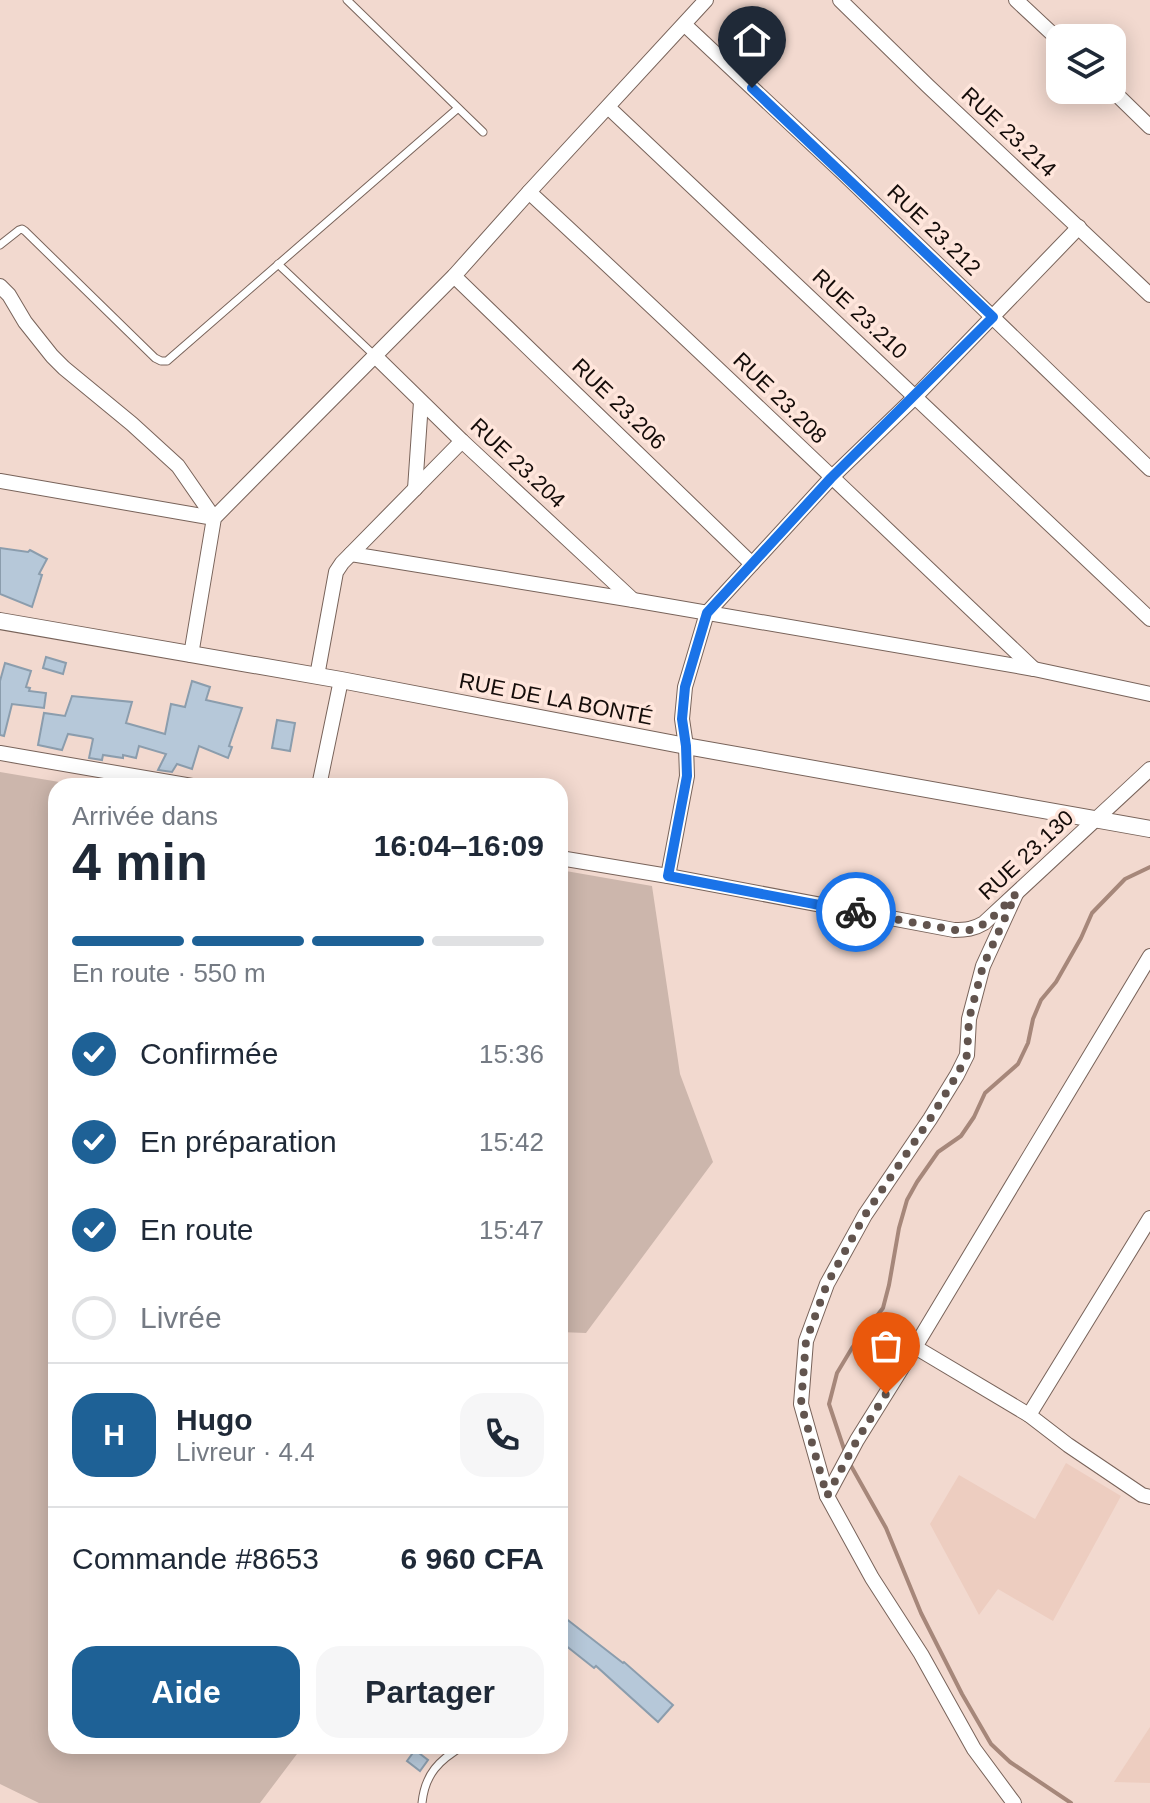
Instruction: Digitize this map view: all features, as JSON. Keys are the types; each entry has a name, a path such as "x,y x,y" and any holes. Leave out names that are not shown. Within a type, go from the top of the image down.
{"street":[{"path":"191,655 214,518 454,276 706,0"},
{"name":"RUE 23.214","path":"840,0 1150,295"},
{"path":"1016,0 1046,28"},
{"name":"RUE 23.212","path":"685,25 1150,469"},
{"path":"1126,104 1150,127"},
{"name":"RUE 23.210","path":"608,107 1150,619"},
{"name":"RUE 23.208","path":"529,192 1034,669"},
{"path":"668,876 687,776 682,719 685,687 707,613 831,478 915,397 1079,227"},
{"name":"RUE 23.206","path":"454,276 752,564"},
{"path":"0,286 52,356 178,466 214,518"},
{"name":"RUE 23.204","path":"375,356 633,600"},
{"path":"415,489 421,402"},
{"path":"317,676 336,572 462,441"},
{"path":"0,481 214,518"},
{"path":"351,554 1034,669 1150,694"},
{"name":"RUE DE LA BONTÉ","path":"0,621 341,680 1143,828"},
{"path":"321,778 341,680"},
{"path":"0,753 145,778"},
{"name":"RUE 23.130","path":"568,859 954,930 974,929 1150,769"},
{"path":"1014,1803 974,1749 827,1496 801,1404 806,1341 827,1284 865,1215 930,1119 967,1055 969,1019 983,966 1016,894"},
{"path":"827,1496 857,1440 1145,977 1150,956"},
{"path":"1029,1415 1150,1218"},
{"path":"915,1347 1029,1415 1068,1445 1142,1495 1150,1497"}],"lane":[{"path":"347,0 483,132"},
{"path":"0,245 19,230 25,231 155,358 167,361 457,109"},
{"path":"278,264 375,356"},
{"path":"422,1803 430,1776 450,1754"}],"shaded area":[{"path":"0,772 48,780 48,1754 297,1754 260,1803 39,1803 0,1784"},
{"path":"568,871 652,886 680,1074 713,1162 586,1333 568,1332"},
{"path":"1066,1463 1121,1496 1053,1621 998,1589 979,1615 930,1524 959,1475 1035,1519"},
{"path":"1150,1727 1150,1783 1114,1782"}],"building":[{"path":"0,548 30,550 47,559 39,574 42,575 32,607 0,594"},
{"path":"46,657 66,663 63,674 43,668"},
{"path":"5,663 31,671 26,687 30,688 29,691 46,693 44,708 12,704 4,736 0,735 0,681"},
{"path":"192,681 210,687 206,700 242,708 228,758 199,746 192,769 177,764 172,772 158,770 166,754 139,746 136,758 103,755 102,760 89,758 91,738 68,734 62,750 38,745 44,713 65,716 72,696 132,702 126,723 165,734 171,704 185,707"},
{"path":"277,720 295,723 290,751 272,748"},
{"path":"568,1620 624,1662 673,1705 658,1722 596,1666 594,1668 568,1647"},
{"path":"412,1754 420,1754 428,1760 420,1771 407,1761"}],"waterway":[{"path":"845,1452 829,1404 837,1373 883,1308 907,1200 938,1152 961,1136 985,1093 1018,1064 1041,1000 1056,982 1092,913 1125,879 1150,867"},
{"path":"850,1464 886,1528 921,1613 991,1744 1010,1762 1071,1803"}],"way so far":[{"path":"856,912 966,930 984,923 1016,894 983,966 969,1019 967,1055 930,1119 865,1215 827,1284 806,1341 801,1404 827,1496 886,1394"}],"route":[{"path":"752,88 993,317 831,478 707,613 685,687 682,719 687,776 668,876 856,912"}]}
